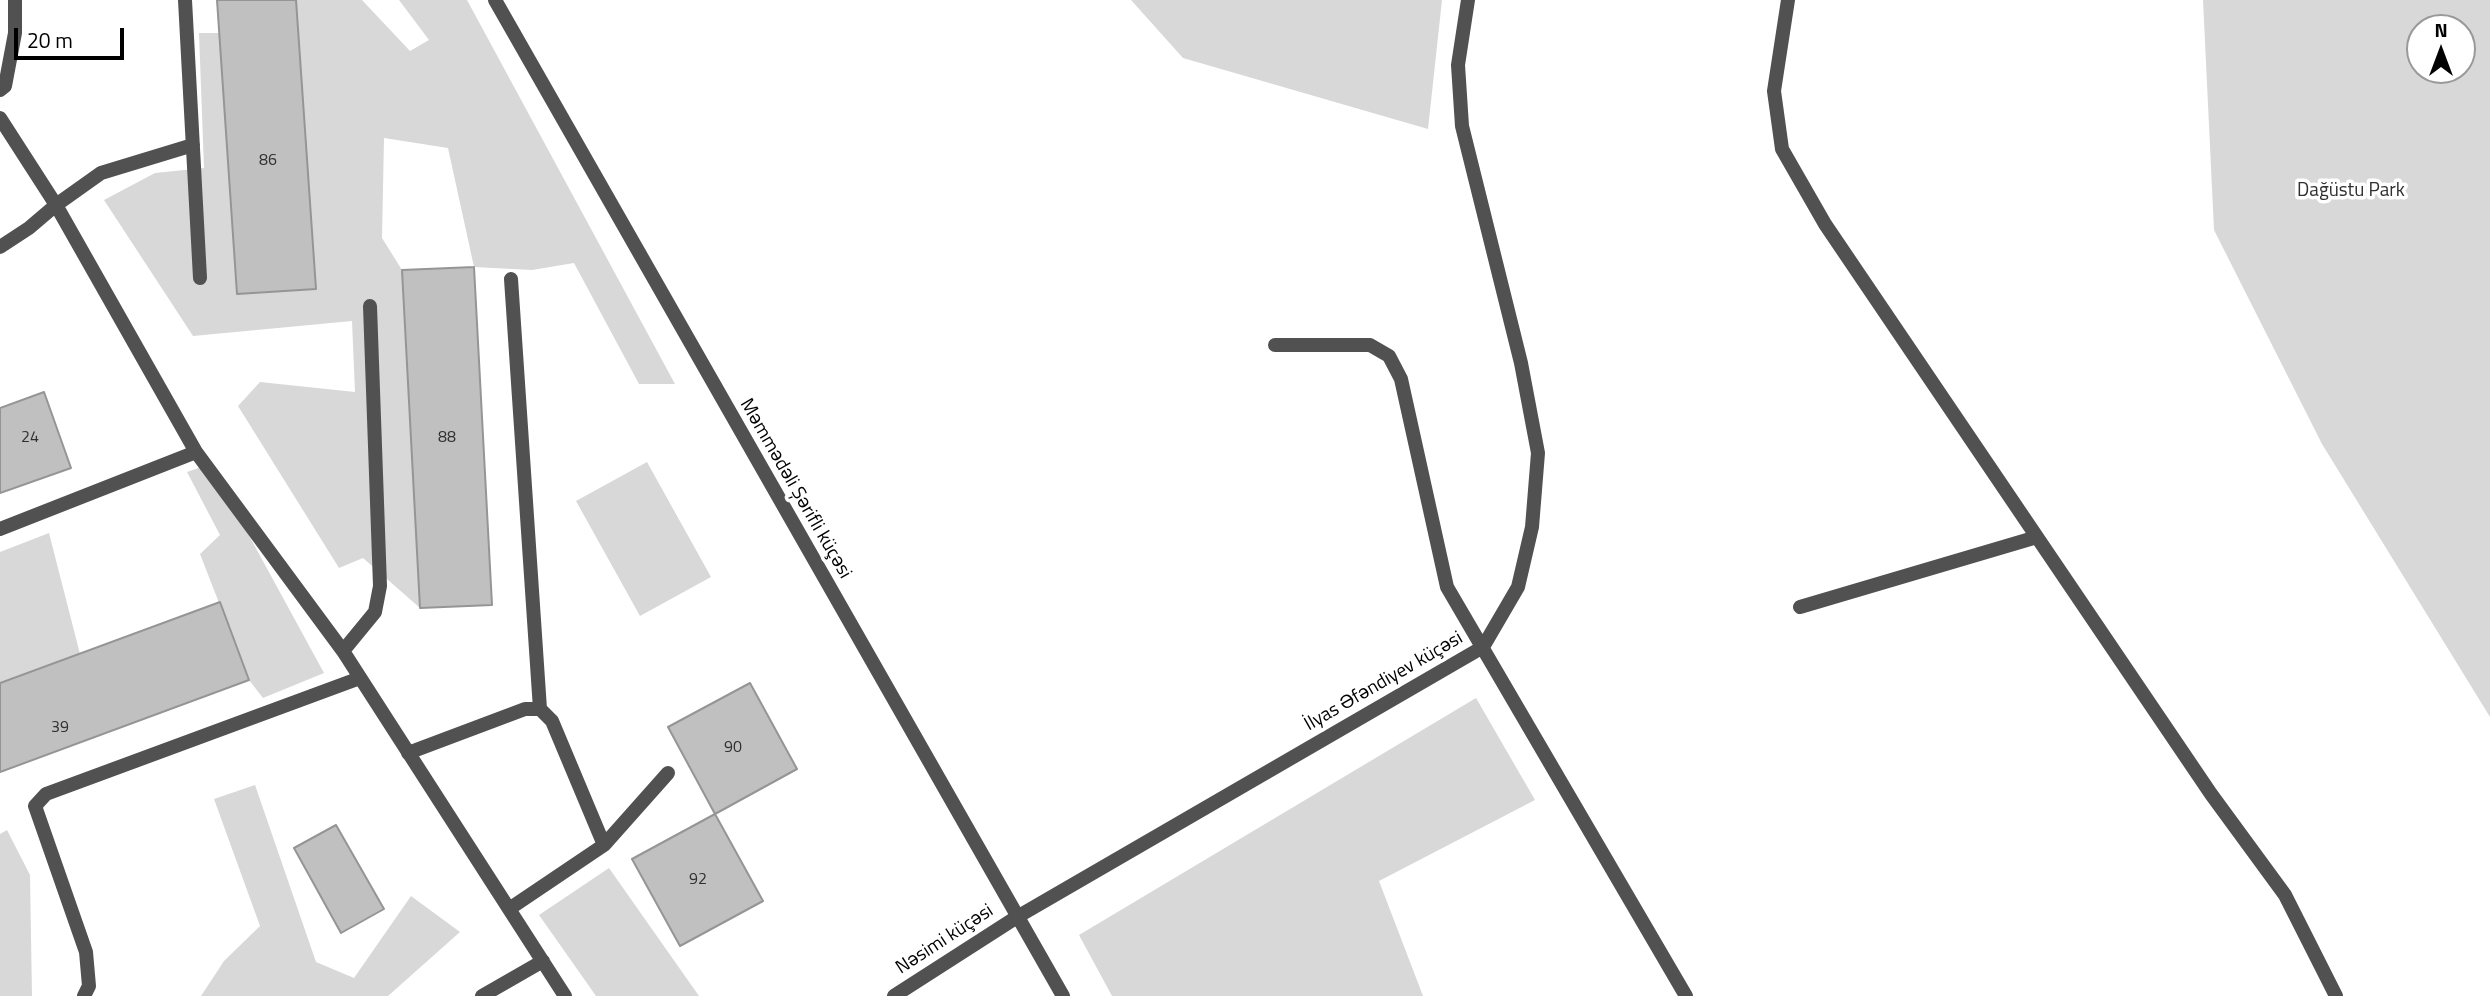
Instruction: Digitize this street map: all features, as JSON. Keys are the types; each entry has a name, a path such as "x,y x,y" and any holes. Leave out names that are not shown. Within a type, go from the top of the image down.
{"street":[{"path":"0,90 5,86 15,33 15,0"},
{"path":"185,0 200,278"},
{"name":"Məmmədəli Şərifli küçəsi","path":"495,0 1063,996"},
{"name":"İlyas Əfəndiyev küçəsi","path":"1017,917 1483,647 1518,587 1532,527 1538,453 1521,363 1462,126 1458,65 1468,0"},
{"path":"1788,0 1774,90 1782,149 1825,224 2211,794 2284,895 2336,996"},
{"path":"0,118 56,205 196,452 343,652 565,996"},
{"path":"0,247 29,229 56,205 101,173 193,145"},
{"path":"511,279 540,709 552,721 604,845"},
{"path":"343,652 375,612 380,586 370,306"},
{"path":"1275,345 1370,345 1390,355 1401,379 1447,587 1686,996"},
{"path":"0,529 196,452"},
{"path":"1800,607 2037,537"},
{"path":"84,996 89,986 86,952 35,806 46,794 360,678"},
{"path":"408,753 525,709 540,709"},
{"path":"509,909 604,845 668,773"},
{"name":"Nəsimi küçəsi","path":"894,996 1017,917"},
{"path":"482,996 543,961"}],"green space":[{"path":"296,0 362,0 410,51 429,40 399,0 467,0 675,384 639,384 574,263 532,270 474,267 448,148 384,138 382,238 402,270 420,608 363,558 339,568 238,406 260,382 355,392 352,321 193,336 104,200 155,173 204,168 199,33 219,33"},
{"path":"1131,0 1442,0 1428,129 1183,58"},
{"name":"Dağüstu Park","path":"2203,0 2490,0 2490,717 2322,444 2214,230"},
{"path":"647,462 711,577 640,616 576,501"},
{"path":"210,464 324,673 263,698 249,680 200,554 220,535 187,472"},
{"path":"49,533 80,654 0,683 0,552"},
{"path":"1476,698 1535,800 1379,881 1423,996 1112,996 1079,935"},
{"path":"255,785 316,962 354,978 411,896 460,932 388,996 201,996 224,961 260,926 214,799"},
{"path":"7,830 30,875 32,996 0,996 0,834"},
{"path":"609,868 699,996 596,996 539,915"}],"building":[{"path":"217,0 296,0 316,289 237,294"},
{"path":"474,267 492,605 420,608 402,270"},
{"path":"44,392 71,468 0,493 0,408"},
{"path":"220,602 249,680 0,772 0,683"},
{"path":"750,683 797,769 715,814 668,727"},
{"path":"715,814 763,901 680,946 632,859"},
{"path":"336,825 384,909 341,933 294,848"}]}
